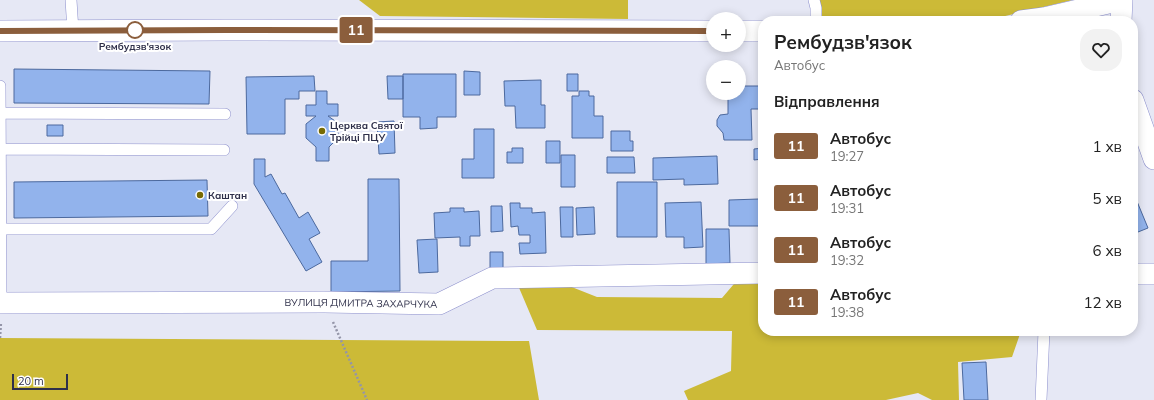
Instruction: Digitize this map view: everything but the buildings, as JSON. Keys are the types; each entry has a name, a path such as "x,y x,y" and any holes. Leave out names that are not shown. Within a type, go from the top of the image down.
{"street":[{"path":"1053,16 1122,0 1121,16"},
{"path":"0,31 706,31"},
{"path":"746,31 758,31"},
{"path":"1138,114 1154,159"},
{"name":"ВУЛИЦЯ ДМИТРА ЗАХАРЧУКА","path":"1,303 324,302 439,304 492,278 758,273"},
{"path":"1138,274 1154,274"}],"lane":[{"path":"71,0 73,31"},
{"path":"814,0 816,16"},
{"path":"0,86 1,303"},
{"path":"0,113 225,114"},
{"path":"1,149 224,150"},
{"path":"1,229 211,229 232,206"},
{"path":"1041,400 1044,336"}],"path":[{"path":"324,302 367,400"}],"shaded area":[{"path":"359,0 628,0 628,19 380,16"},
{"path":"816,0 1073,0 1005,16 821,16"},
{"path":"739,278 758,278 758,336 1019,336 1012,357 958,362 959,400 932,400 918,393 886,400 688,400 684,391 731,371 732,331 537,330 517,283 559,282 597,297 722,298"},
{"path":"0,338 529,341 539,400 0,400"}],"bus line":[{"name":"11","path":"0,31 706,31"}],"place":[{"name":"Рембудзв'язок","path":"135,30"},
{"name":"Церква Святої Трійці ПЦУ","path":"322,131"},
{"name":"Каштан","path":"200,195"}]}
